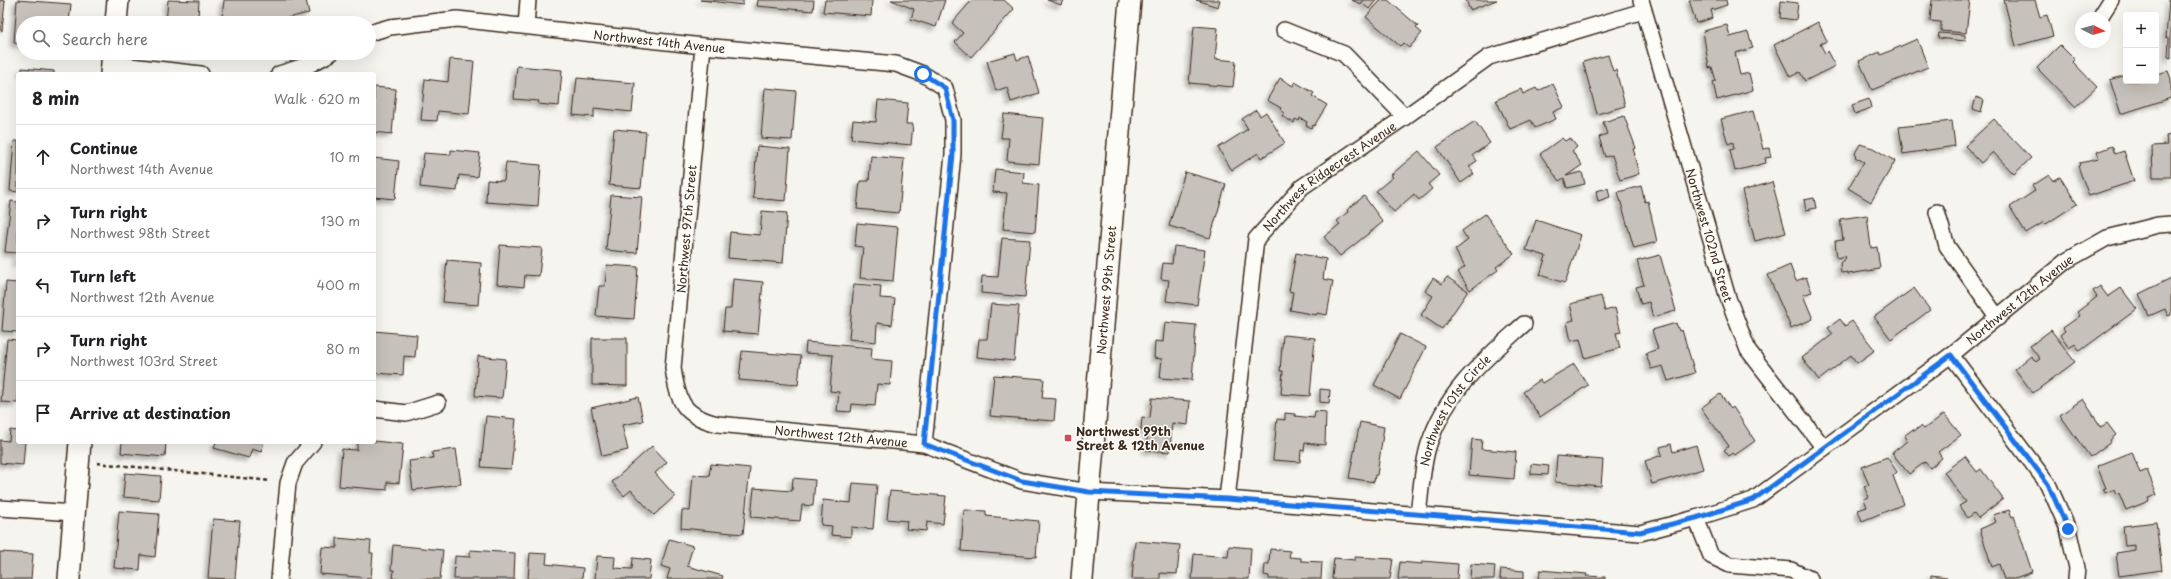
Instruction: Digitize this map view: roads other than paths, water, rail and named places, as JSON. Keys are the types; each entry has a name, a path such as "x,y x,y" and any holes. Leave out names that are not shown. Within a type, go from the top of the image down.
{"main road":[{"path":"117,16 118,0"},
{"name":"Northwest 99th Street","path":"1082,579 1130,0"},
{"path":"69,579 80,452"}],"street":[{"path":"526,26 528,0"},
{"path":"2103,12 2111,0"},
{"name":"Northwest Ridgecrest Avenue","path":"1227,499 1256,239 1302,187 1406,117 1489,57 1642,6"},
{"name":"Northwest 102nd Street","path":"1642,6 1728,298 1748,350 1824,448"},
{"name":"Northwest 14th Avenue","path":"376,31 390,26 457,19 703,46 896,64 923,74 945,88 953,120 953,154 924,444"},
{"path":"1284,30 1344,54 1406,117"},
{"name":"Northwest 97th Street","path":"686,409 676,391 673,368 703,46"},
{"path":"285,72 311,64 318,60"},
{"path":"112,64 183,72"},
{"path":"1937,212 1947,246 1998,318"},
{"name":"Northwest 12th Avenue","path":"686,409 700,420 718,424 924,444 1022,481 1089,492 1227,499 1640,532 1696,518 1753,500 1951,355 2066,261 2107,238 2158,225 2171,224"},
{"name":"Northwest 101st Circle","path":"1418,514 1429,445 1448,402 1472,371 1524,324"},
{"path":"1951,355 2048,484 2068,529 2076,568 2076,579"},
{"path":"376,410 406,413 438,403"},
{"path":"279,579 288,483 295,463 312,444"},
{"path":"0,508 74,513"},
{"path":"1696,518 1710,556 1730,565 1791,570 1810,579"}],"place":[{"name":"Northwest 99th Street & 12th Avenue","path":"1068,438"}]}
